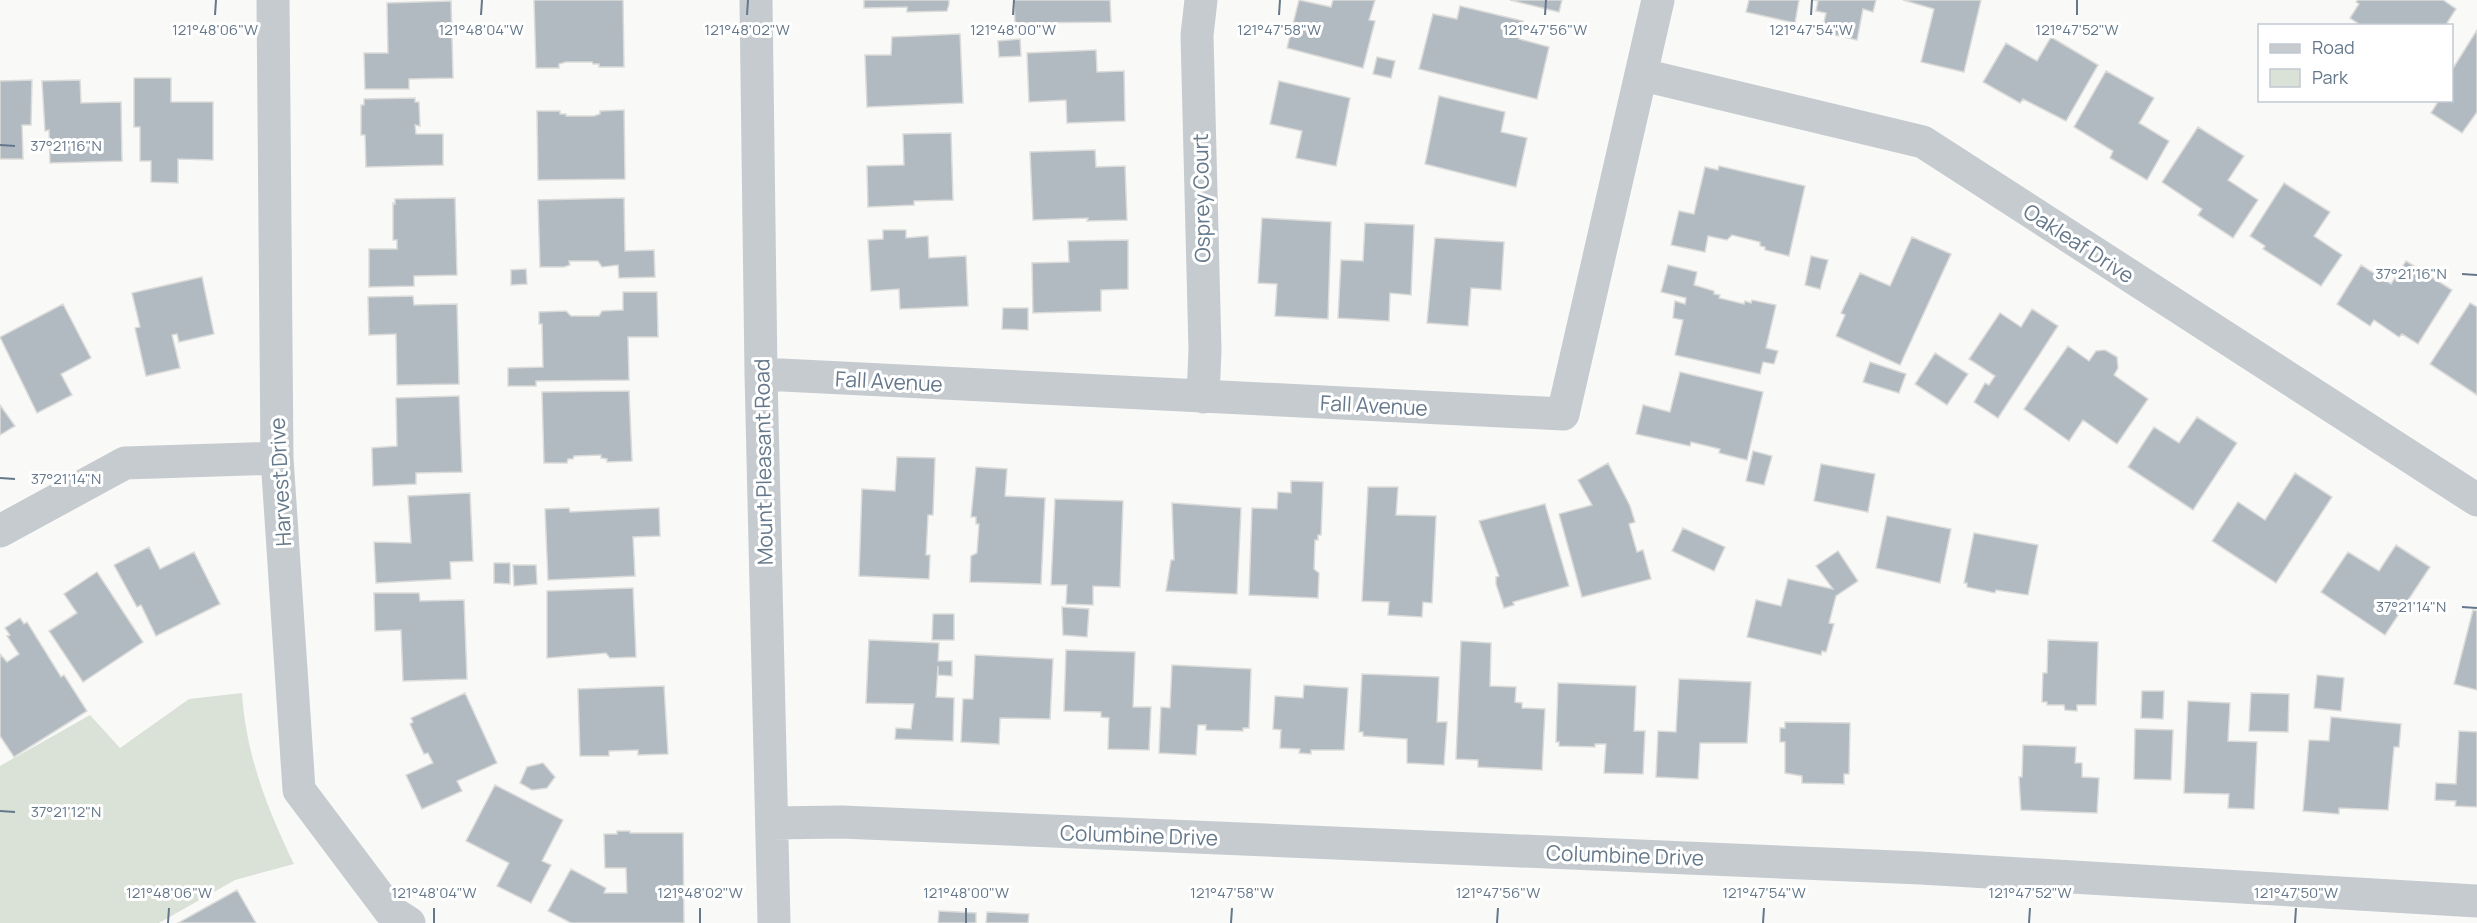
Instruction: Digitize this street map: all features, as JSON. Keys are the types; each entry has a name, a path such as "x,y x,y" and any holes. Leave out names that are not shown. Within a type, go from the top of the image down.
{"street":[{"name":"Harvest Drive","path":"273,0 277,458 299,790 390,911 409,923"},
{"name":"Mount Pleasant Road","path":"756,0 761,374 774,923"},
{"name":"Osprey Court","path":"1202,0 1197,34 1205,350 1203,397"},
{"name":"Fall Avenue","path":"761,374 1563,414 1643,75 1658,0"},
{"name":"Oakleaf Drive","path":"1643,75 1923,142 2477,500"},
{"path":"0,531 125,463 277,458"},
{"name":"Columbine Drive","path":"772,823 854,823 1908,867 2477,901"}],"green space":[{"path":"242,693 248,738 259,781 294,864 235,880 159,923 0,923 0,766 90,715 120,748 189,699"}],"building":[{"path":"534,0 623,0 624,67 599,67 599,64 592,62 566,62 559,64 559,68 536,68"},
{"path":"864,0 949,0 949,4 947,11 907,12 907,7 864,8"},
{"path":"1014,0 1110,0 1111,22 1015,23"},
{"path":"1299,0 1331,7 1333,0 1375,0 1369,20 1375,21 1363,68 1287,48"},
{"path":"1510,0 1562,0 1559,12"},
{"path":"1749,0 1799,0 1795,23 1746,12"},
{"path":"1813,0 1876,0 1873,12 1863,9 1857,40 1822,32 1826,13 1816,11 1818,1"},
{"path":"1903,0 1981,0 1964,72 1921,62 1934,9"},
{"path":"2358,0 2443,0 2456,9 2446,24 2359,24 2350,18 2359,4 2356,2"},
{"path":"451,1 453,78 409,79 409,89 365,89 364,53 388,53 387,3"},
{"path":"1460,6 1523,21 1519,39 1549,47 1537,99 1419,69 1433,14 1457,19"},
{"path":"2477,30 2477,112 2462,133 2431,113 2438,102 2453,102 2453,68"},
{"path":"960,34 963,103 867,107 865,55 891,55 892,37"},
{"path":"2051,37 2098,65 2066,121 2023,99 2020,103 1983,82 2006,43 2037,61"},
{"path":"1020,39 1021,56 999,57 998,41"},
{"path":"1096,50 1097,72 1124,71 1125,121 1067,123 1066,100 1029,102 1027,53"},
{"path":"1377,57 1395,61 1391,78 1373,74"},
{"path":"2106,71 2154,98 2139,123 2169,141 2147,180 2110,158 2113,151 2074,127"},
{"path":"134,78 171,78 171,102 213,102 213,160 178,159 178,183 151,182 151,161 140,161 140,127 134,127"},
{"path":"32,80 31,125 22,125 23,159 0,159 0,81"},
{"path":"80,80 81,103 121,102 122,161 50,163 49,130 45,131 42,81"},
{"path":"1279,81 1350,98 1336,166 1296,158 1302,131 1270,124"},
{"path":"1439,96 1505,112 1501,132 1527,138 1516,187 1425,164"},
{"path":"415,98 415,102 419,102 420,126 415,125 416,134 443,134 443,165 366,167 365,135 361,135 361,105 364,105 364,99"},
{"path":"624,110 625,179 538,180 537,111 560,111 560,114 566,114 566,116 594,116 600,114 600,111"},
{"path":"2198,127 2244,156 2228,180 2258,200 2233,238 2198,215 2202,209 2162,182"},
{"path":"951,133 953,200 914,201 914,205 868,207 867,166 904,165 903,134"},
{"path":"1095,150 1096,167 1125,166 1127,220 1087,221 1088,218 1033,220 1030,152"},
{"path":"1719,166 1805,186 1789,256 1765,250 1765,247 1760,246 1760,242 1732,235 1727,240 1708,236 1705,252 1671,245 1679,211 1694,214 1705,167 1718,170"},
{"path":"2284,183 2330,212 2314,236 2342,255 2321,286 2263,249 2265,246 2250,236"},
{"path":"455,198 457,275 414,276 414,286 369,287 369,249 397,249 397,240 393,240 393,203 395,204 395,199"},
{"path":"624,198 625,251 654,250 655,277 619,278 618,265 602,267 598,261 569,261 570,265 564,267 540,267 538,200"},
{"path":"1262,218 1331,222 1328,319 1275,316 1277,284 1258,283"},
{"path":"1365,223 1414,225 1411,295 1390,293 1389,321 1338,318 1341,260 1363,261"},
{"path":"883,230 906,230 906,238 928,236 929,258 966,256 968,306 900,309 899,289 871,291 868,240 883,239"},
{"path":"1912,237 1951,254 1900,365 1836,336 1845,315 1841,313 1860,273 1890,286"},
{"path":"1435,238 1504,242 1501,290 1471,288 1468,326 1427,323"},
{"path":"1128,240 1128,289 1101,290 1101,311 1033,313 1032,263 1069,262 1068,241"},
{"path":"1811,256 1828,260 1820,289 1805,285"},
{"path":"2406,261 2452,290 2418,344 2402,334 2399,337 2374,320 2370,326 2337,304 2361,265 2391,284"},
{"path":"1668,265 1697,272 1694,285 1714,291 1714,294 1720,295 1719,298 1744,304 1745,301 1751,303 1752,300 1776,305 1766,348 1778,351 1774,364 1763,362 1760,374 1675,355 1683,320 1673,318 1675,301 1685,304 1686,298 1661,292"},
{"path":"526,269 527,284 511,285 511,270"},
{"path":"202,277 214,334 179,342 177,334 172,335 180,368 146,376 135,328 140,327 132,293"},
{"path":"623,292 657,292 658,337 628,337 629,380 536,381 536,386 508,386 508,368 543,367 542,324 539,324 539,312 566,311 571,316 599,316 602,311 623,310"},
{"path":"413,296 414,305 457,304 459,384 397,385 396,334 369,335 368,297"},
{"path":"2470,303 2477,307 2477,395 2430,364"},
{"path":"63,304 91,358 61,374 72,395 37,413 0,337"},
{"path":"1003,308 1028,308 1028,330 1002,329"},
{"path":"2032,309 2058,326 1998,418 1974,402 1985,383 1989,385 1995,376 1969,359 2000,313 2021,327"},
{"path":"2068,346 2089,361 2096,351 2105,350 2117,357 2118,368 2114,375 2148,399 2117,444 2083,420 2069,441 2024,409"},
{"path":"1935,353 1968,374 1947,405 1915,384"},
{"path":"1870,362 1906,374 1899,393 1863,382"},
{"path":"1680,372 1763,392 1747,460 1719,453 1720,449 1691,442 1690,446 1636,434 1643,405 1670,412"},
{"path":"629,391 632,461 607,462 607,459 601,458 601,455 574,456 573,459 568,459 567,463 544,463 542,392"},
{"path":"459,396 462,472 416,473 416,484 373,486 372,448 397,446 396,398"},
{"path":"0,405 15,426 0,435"},
{"path":"2197,417 2237,443 2193,510 2128,467 2154,427 2179,443"},
{"path":"1753,451 1772,456 1764,485 1746,481"},
{"path":"897,457 935,458 933,515 928,515 926,555 930,555 929,579 859,576 862,489 895,491"},
{"path":"1608,463 1630,506 1635,522 1629,524 1637,552 1643,550 1651,579 1582,597 1559,514 1592,505 1578,480"},
{"path":"1821,464 1875,474 1868,512 1814,501"},
{"path":"976,467 1007,469 1005,496 1045,498 1041,584 970,582 971,556 977,553 979,524 976,524 976,517 971,517"},
{"path":"2295,473 2332,497 2276,583 2212,541 2238,502 2265,520"},
{"path":"1291,481 1323,482 1321,535 1318,535 1318,540 1315,540 1314,569 1319,573 1318,598 1249,595 1252,508 1277,509 1278,492 1291,493"},
{"path":"1368,487 1398,487 1396,515 1436,516 1432,603 1423,602 1422,617 1388,615 1389,602 1362,601"},
{"path":"470,493 473,561 450,562 451,579 376,583 374,542 411,543 408,496"},
{"path":"1055,499 1123,501 1120,587 1093,586 1093,605 1066,604 1067,585 1051,585"},
{"path":"1172,503 1241,508 1237,594 1166,591 1171,560 1174,560"},
{"path":"1545,504 1569,586 1513,602 1514,605 1504,608 1496,584 1496,577 1499,576 1479,521"},
{"path":"569,508 570,512 659,508 660,536 633,537 635,576 548,580 545,509"},
{"path":"1887,516 1951,529 1940,583 1876,568"},
{"path":"1683,528 1725,547 1714,571 1672,551"},
{"path":"1974,533 2038,545 2028,595 1996,590 1995,593 1967,587 1967,583 1964,583"},
{"path":"2396,545 2430,567 2385,635 2321,592 2348,552 2379,571"},
{"path":"149,547 160,569 194,552 220,604 156,636 141,605 137,607 114,565"},
{"path":"1838,551 1858,581 1836,596 1829,623 1834,624 1826,652 1822,651 1821,655 1747,637 1756,600 1781,606 1788,579 1833,589 1816,566"},
{"path":"494,563 510,563 510,584 494,583"},
{"path":"513,565 536,565 537,584 514,586"},
{"path":"97,572 143,642 83,682 49,631 77,613 64,594"},
{"path":"633,588 636,657 610,658 606,653 547,658 547,591"},
{"path":"374,593 419,593 420,601 464,600 467,679 403,681 401,630 375,631"},
{"path":"1062,607 1089,609 1087,637 1063,635"},
{"path":"2473,610 2477,611 2477,690 2454,684"},
{"path":"933,614 954,614 954,640 932,640"},
{"path":"20,618 24,624 27,622 61,677 64,675 87,711 14,757 0,736 0,654 7,662 19,654 7,636 10,635 5,628"},
{"path":"869,640 939,643 938,661 952,661 952,676 938,675 938,666 936,697 954,698 953,741 895,739 896,728 911,729 914,704 866,703"},
{"path":"2048,640 2098,642 2096,705 2077,705 2077,711 2065,710 2064,705 2047,705 2047,702 2042,702 2043,673 2047,673"},
{"path":"1461,641 1491,643 1490,686 1516,687 1515,702 1522,703 1522,708 1545,709 1542,770 1478,767 1478,760 1456,759"},
{"path":"1066,650 1135,652 1133,707 1151,707 1149,750 1108,749 1109,718 1101,717 1101,712 1064,711"},
{"path":"975,655 1053,659 1050,719 1000,718 999,744 961,742 963,699 973,699"},
{"path":"1172,665 1251,669 1249,728 1243,728 1243,731 1206,730 1206,725 1198,725 1196,755 1159,753 1161,707 1170,708"},
{"path":"1362,674 1439,677 1437,722 1447,722 1444,765 1407,763 1407,739 1363,736 1363,732 1359,732"},
{"path":"2317,675 2344,678 2341,711 2314,708"},
{"path":"1679,679 1751,682 1747,743 1700,743 1698,779 1656,777 1658,731 1676,732"},
{"path":"1558,683 1636,686 1634,731 1645,731 1643,774 1604,773 1606,744 1595,744 1595,747 1559,746 1559,742 1556,742"},
{"path":"1304,685 1348,688 1344,750 1311,750 1311,754 1299,753 1300,749 1280,748 1281,730 1273,729 1275,696 1303,698"},
{"path":"664,686 668,754 638,755 638,750 609,751 609,756 580,756 578,689"},
{"path":"2142,691 2164,691 2163,719 2141,718"},
{"path":"465,693 497,763 457,781 462,791 422,809 406,775 433,763 428,753 424,754 410,724 413,722 411,718"},
{"path":"2251,693 2289,694 2288,732 2249,731"},
{"path":"2188,701 2230,703 2228,741 2257,742 2254,809 2228,808 2229,794 2184,793"},
{"path":"2331,717 2401,724 2399,747 2394,747 2388,810 2339,808 2339,814 2303,811 2309,740 2329,741"},
{"path":"1785,722 1850,723 1849,774 1844,774 1844,784 1802,783 1802,776 1785,773 1785,742 1780,742 1780,728 1785,728"},
{"path":"2135,729 2173,730 2171,780 2134,779"},
{"path":"2459,731 2477,732 2477,807 2455,806 2456,801 2435,800 2436,783 2456,784"},
{"path":"2023,745 2076,747 2075,763 2082,763 2082,777 2099,778 2097,813 2021,810 2019,777 2022,777"},
{"path":"543,763 555,777 547,788 532,790 520,783 527,767"},
{"path":"495,785 563,820 542,861 551,865 531,903 497,886 509,863 466,841"},
{"path":"617,831 683,833 684,923 571,923 548,911 571,869 606,888 604,893 627,893 626,868 605,868 604,834 617,834"},
{"path":"237,890 256,923 178,923"},
{"path":"939,911 976,913 976,923 938,923"},
{"path":"987,912 1029,914 1028,923 986,923"}]}
